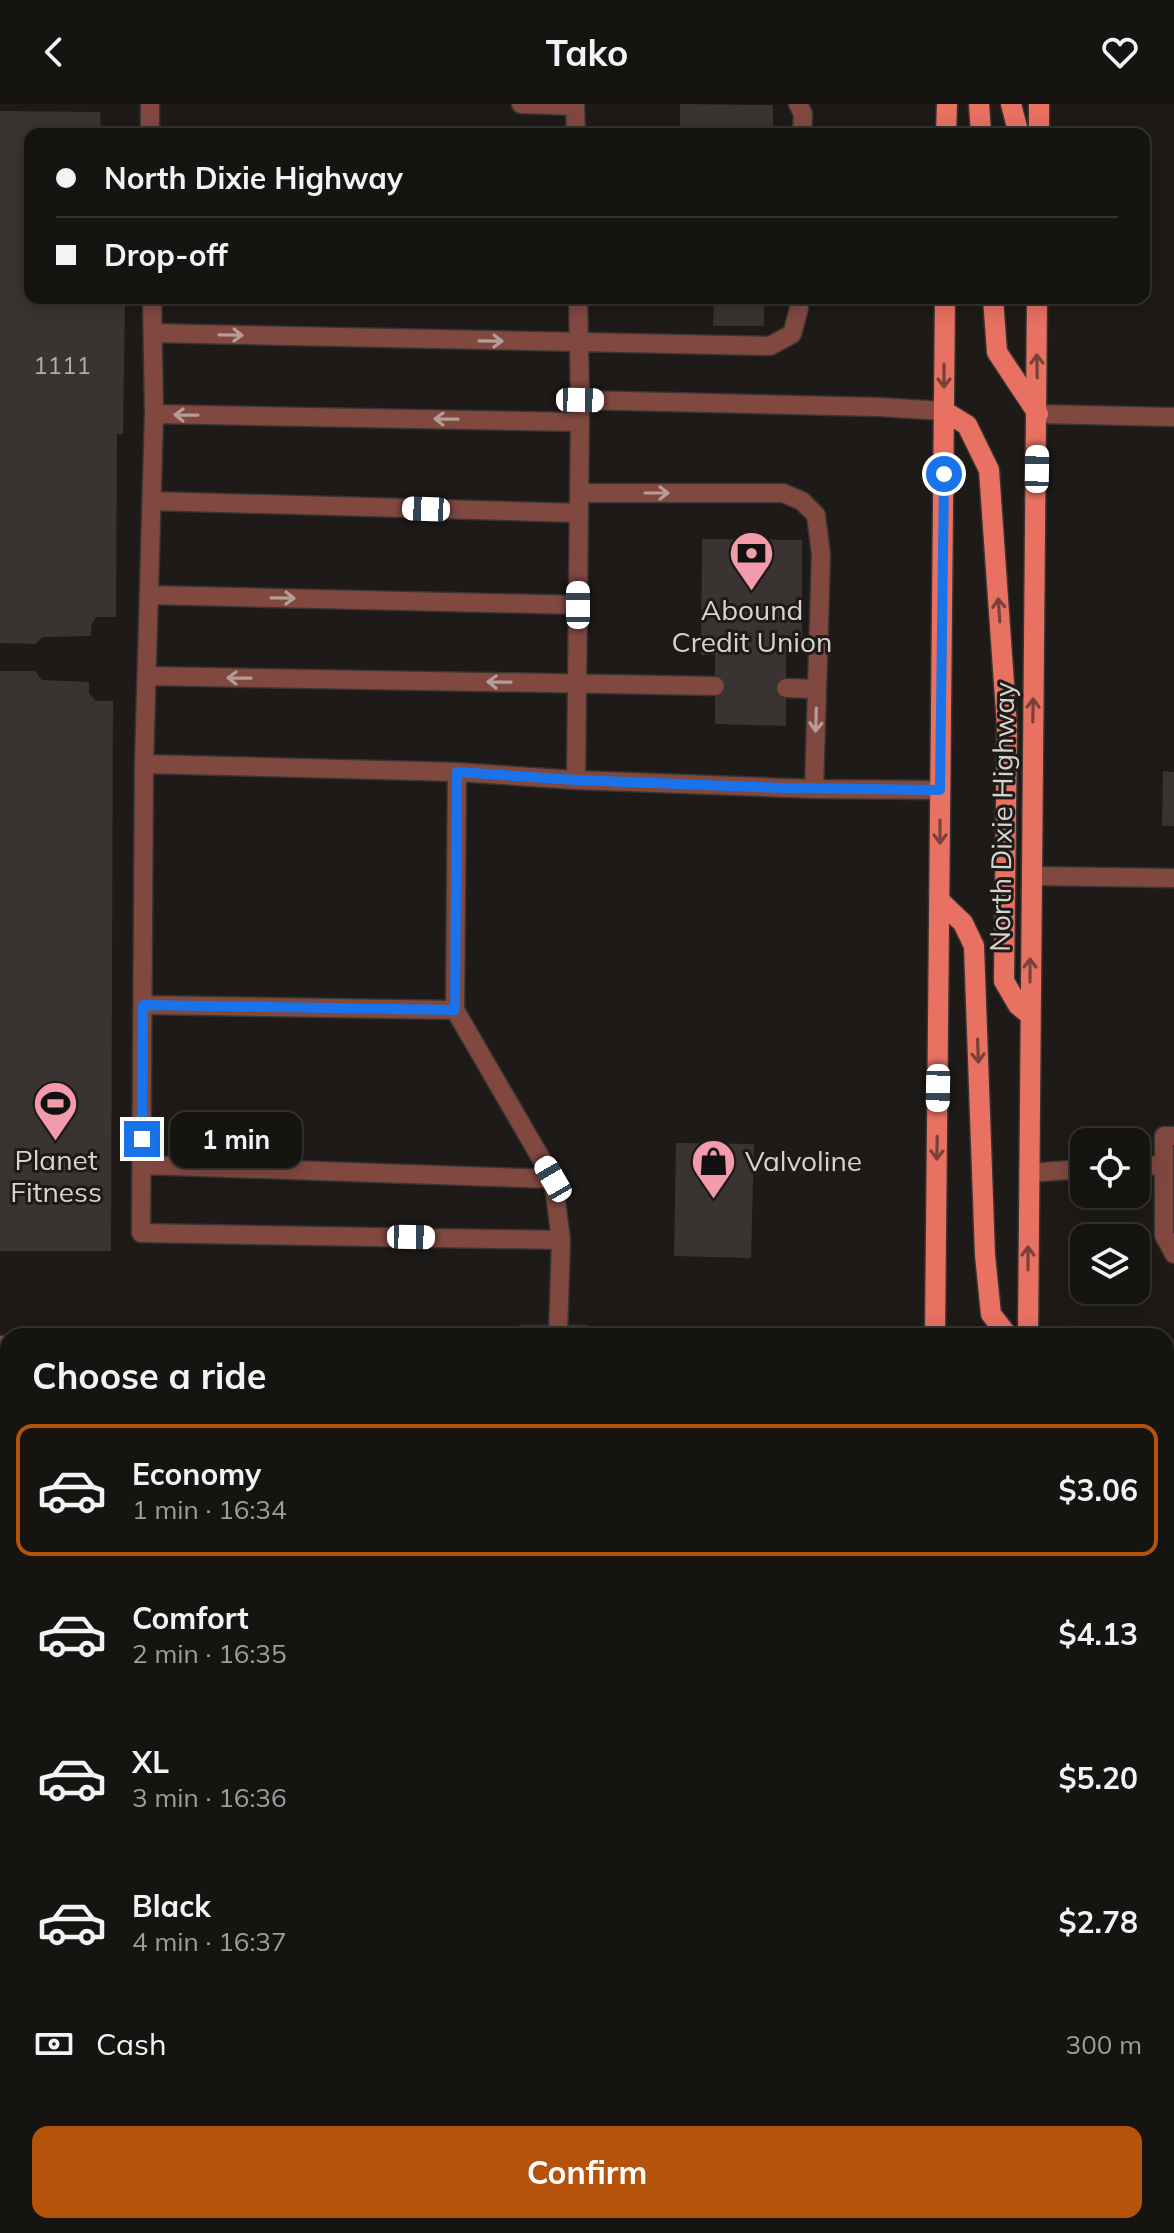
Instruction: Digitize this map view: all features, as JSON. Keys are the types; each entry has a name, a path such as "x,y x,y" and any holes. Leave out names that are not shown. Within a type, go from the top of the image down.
{"main road":[{"path":"946,128 947,104"},
{"path":"979,104 981,128"},
{"path":"1011,104 1017,128"},
{"path":"1039,104 1039,128"},
{"path":"935,1328 945,304"},
{"path":"993,304 997,352 1038,414"},
{"name":"North Dixie Highway","path":"1028,1328 1037,304"},
{"path":"944,411 967,425 989,470 1007,726 1004,981 1018,1005 1030,1015"},
{"path":"940,901 963,923 974,946 985,1255 991,1314 1002,1328"}],"lane":[{"path":"150,104 150,128"},
{"path":"521,104 578,105 576,128"},
{"path":"798,104 803,114 802,128"},
{"path":"152,304 154,414 144,764 141,1233 561,1240"},
{"path":"576,780 578,304"},
{"path":"153,333 770,346 792,334 799,304"},
{"path":"580,400 944,411"},
{"path":"154,414 580,422"},
{"path":"1038,414 1174,417"},
{"path":"579,493 783,493 802,501 816,515 821,555 814,789"},
{"path":"152,501 579,513"},
{"path":"149,595 578,605"},
{"path":"147,676 715,686"},
{"path":"786,688 817,689"},
{"path":"144,764 457,772 814,789 940,790"},
{"path":"457,772 455,1010 553,1179 561,1240 558,1328"},
{"path":"1031,876 1174,878"},
{"path":"143,1005 455,1010"},
{"path":"1174,1136 1164,1136 1164,1235 1174,1254"},
{"path":"142,1165 553,1179"},
{"path":"1150,1166 1164,1165"},
{"path":"1028,1173 1070,1170"}],"building":[{"path":"680,104 773,105 773,128 680,128"},
{"path":"0,111 100,112 101,128 24,128 24,304 125,304 123,434 117,434 116,617 96,617 91,626 91,636 42,637 36,644 0,643"},
{"path":"714,304 764,304 764,326 713,326"},
{"name":"Abound Credit Union","path":"702,539 802,540 802,644 786,644 786,726 715,724 715,655 701,655"},
{"path":"0,671 35,671 42,680 89,682 89,693 96,701 113,701 111,1251 0,1251"},
{"path":"1163,771 1174,772 1174,826 1162,826"},
{"name":"Valvoline","path":"676,1143 754,1144 751,1258 674,1256"}],"place":[{"name":"Abound Credit Union","path":"752,592"},
{"name":"Planet Fitness","path":"56,1142"},
{"name":"Valvoline","path":"714,1200"}],"route":[{"path":"142,1139 143,1005 455,1010 457,772 784,788 940,790 944,474"}]}
